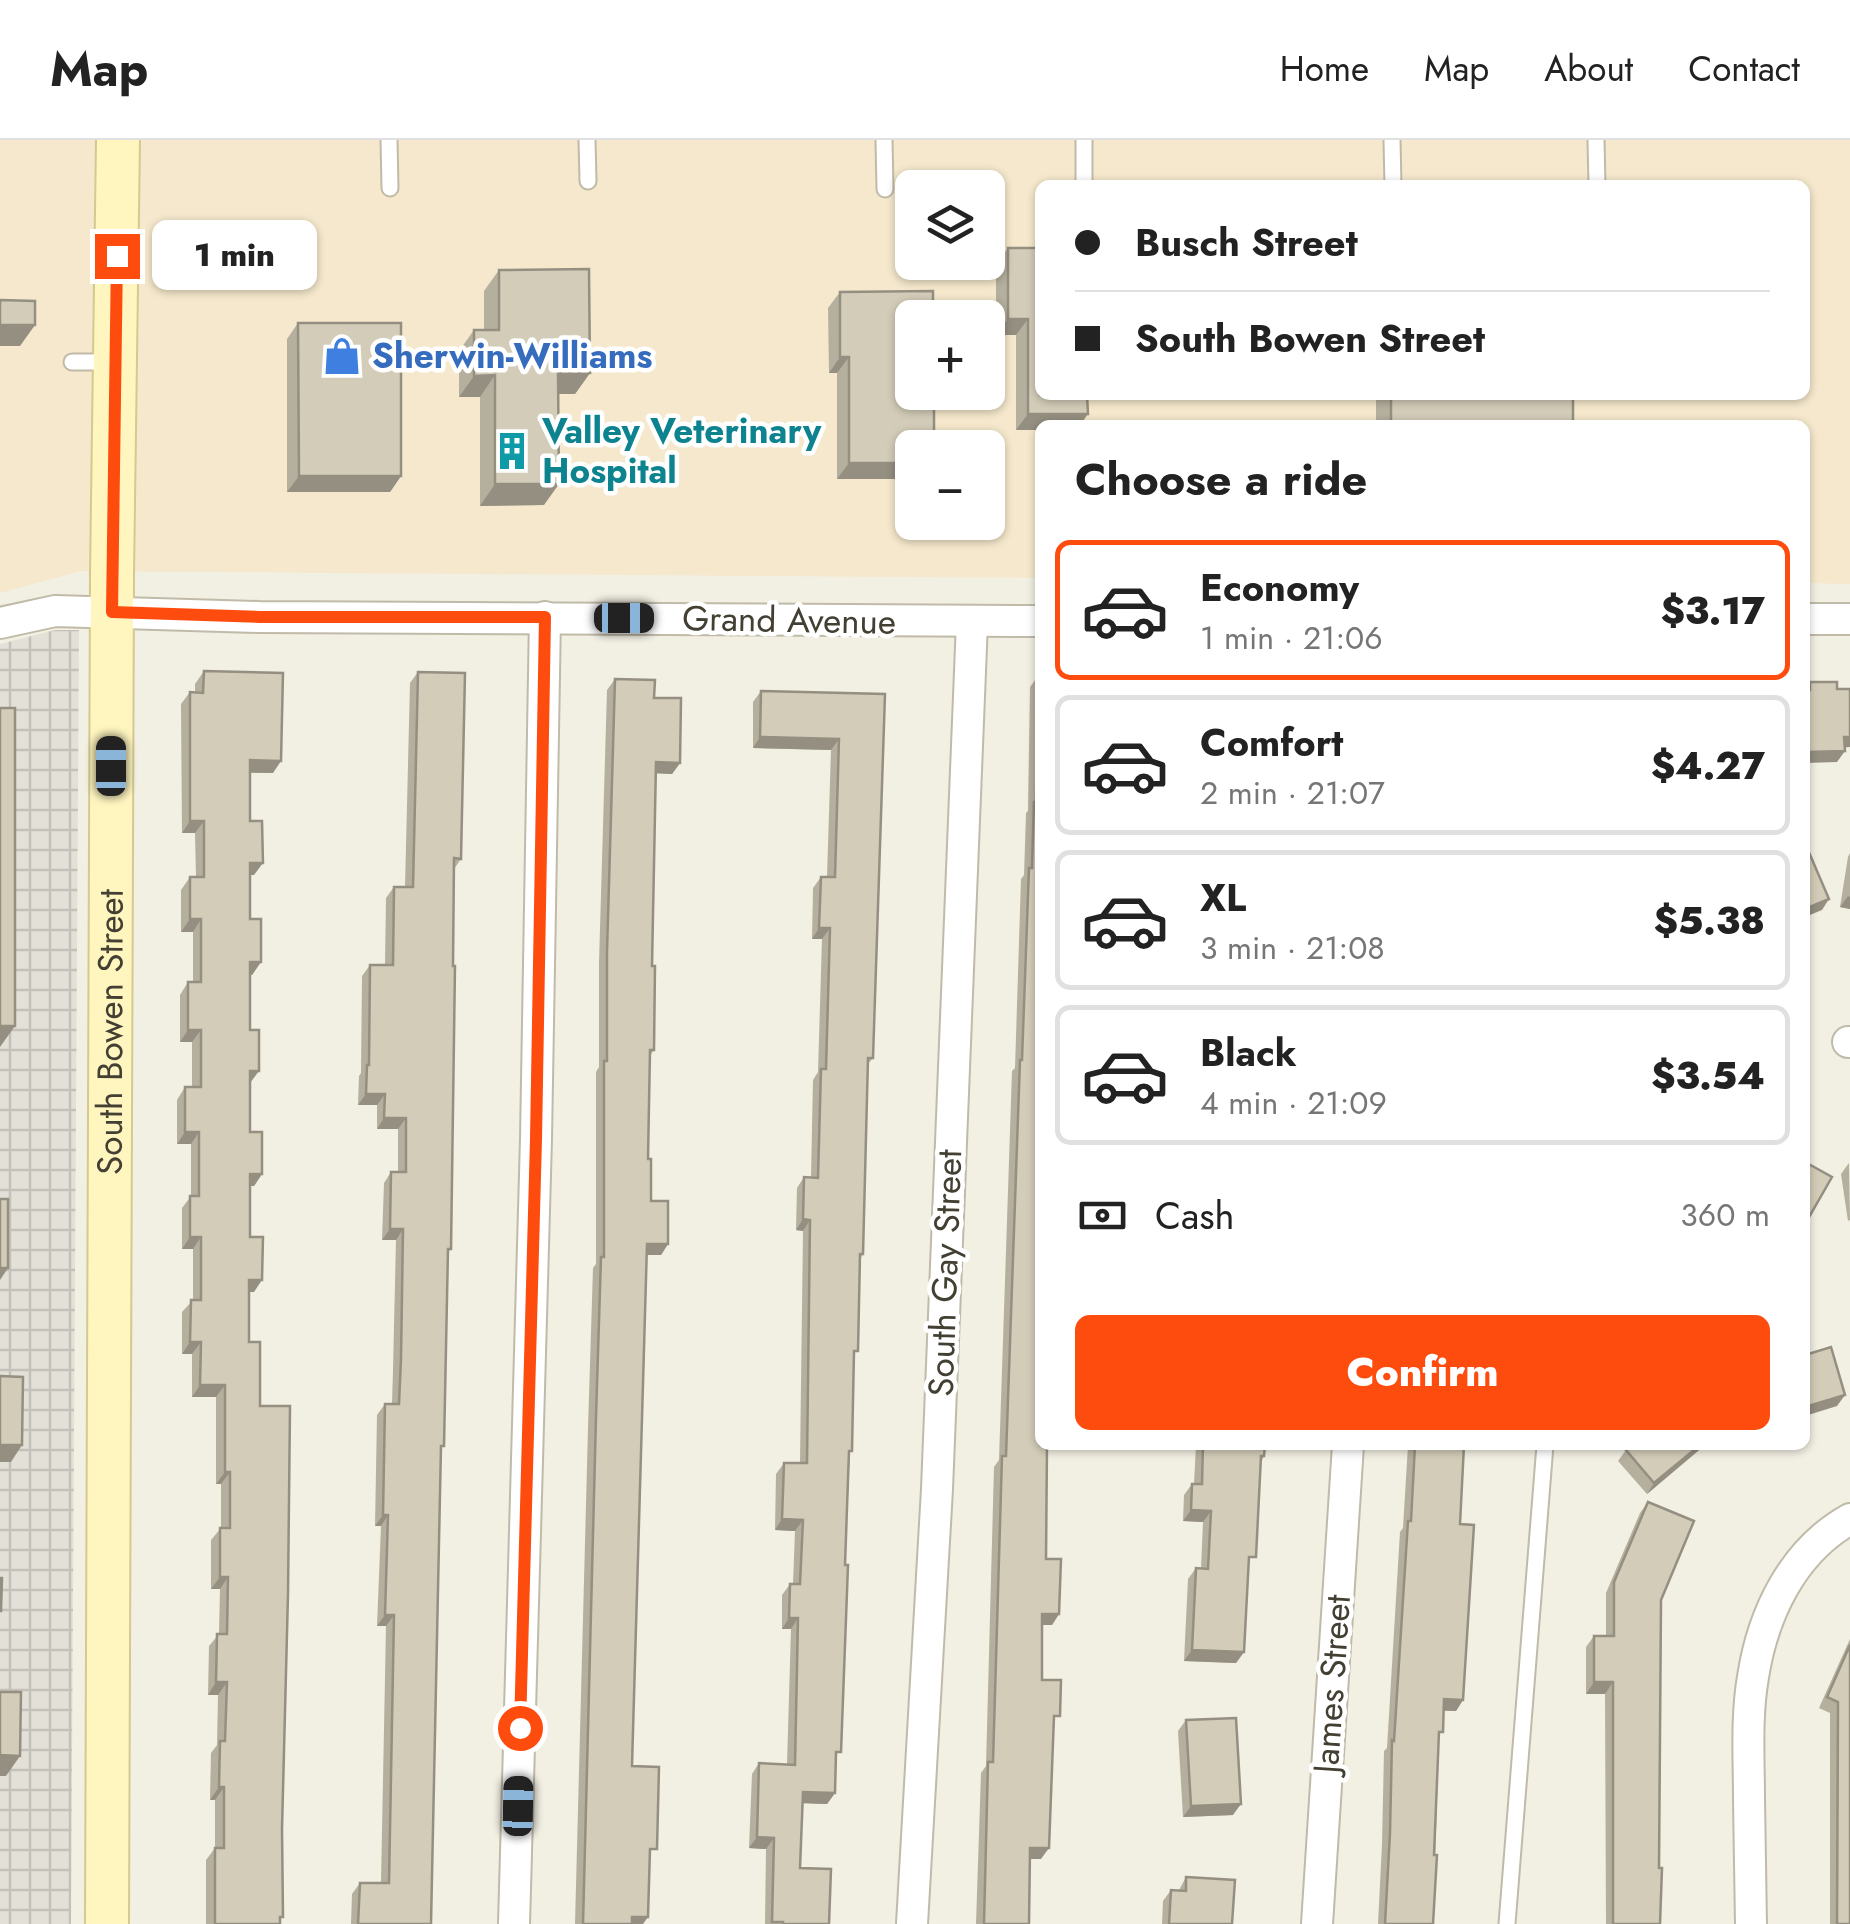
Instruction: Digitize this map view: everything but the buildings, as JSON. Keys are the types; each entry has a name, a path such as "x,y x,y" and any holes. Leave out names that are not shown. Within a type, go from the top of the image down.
{"street":[{"name":"South Bowen Street","path":"106,1924 118,140"},
{"name":"Grand Avenue","path":"0,624 55,612 260,617 1035,621"},
{"path":"514,1924 536,1139 545,617"},
{"path":"1810,619 1850,619"},
{"name":"South Gay Street","path":"912,1924 938,1470 972,622"},
{"name":"James Street","path":"1316,1924 1348,1450"},
{"path":"1751,1924 1748,1745 1752,1678 1770,1612 1791,1572 1829,1530 1850,1518"}],"lane":[{"path":"390,140 390,188"},
{"path":"587,140 588,181"},
{"path":"884,140 885,189"},
{"path":"1084,140 1084,180"},
{"path":"1392,140 1393,180"},
{"path":"1596,140 1597,180"},
{"path":"72,362 115,362"},
{"path":"1508,1924 1545,1450"}],"shaded area":[{"path":"0,140 1850,140 1850,584 1810,583 1810,420 1035,420 1035,578 81,571 0,593"},
{"path":"55,630 79,630 71,1924 0,1924 0,644"}],"place":[{"name":"Sherwin-Williams","path":"342,356"},
{"name":"Valley Veterinary Hospital","path":"512,451"}],"route":[{"path":"117,256 112,612 260,617 545,617 520,1728"}]}
